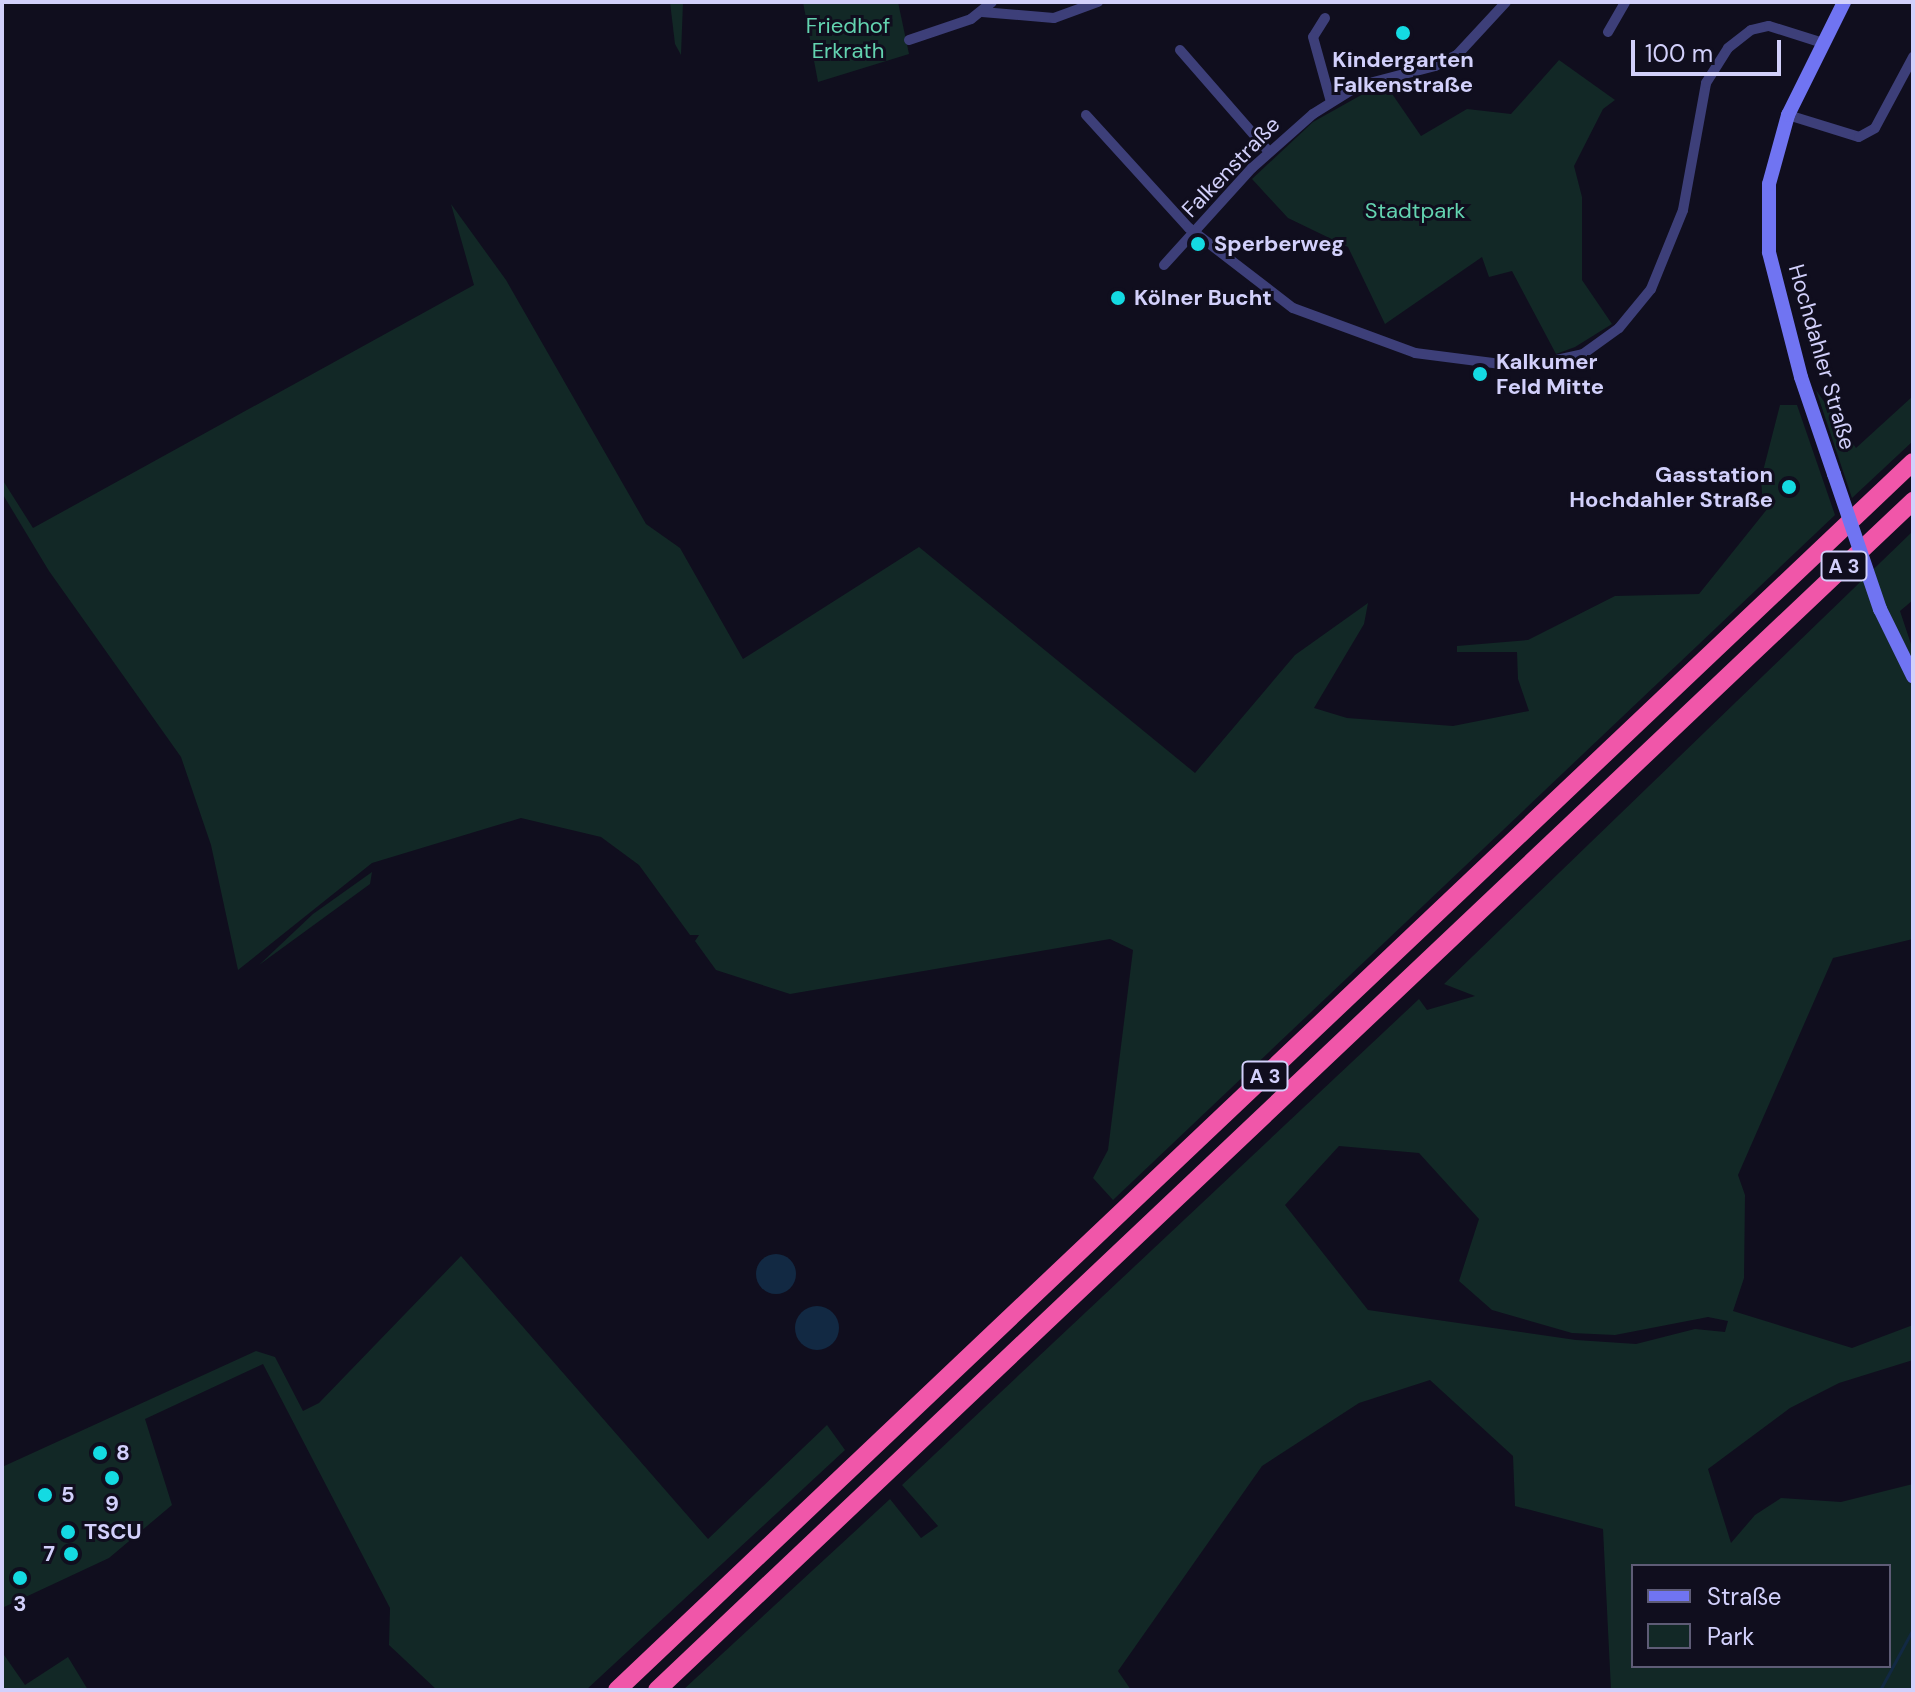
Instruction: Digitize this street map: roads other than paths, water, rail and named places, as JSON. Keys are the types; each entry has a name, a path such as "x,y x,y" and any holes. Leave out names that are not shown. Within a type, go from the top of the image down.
{"highway":[{"name":"A 3","path":"617,1690 1913,462"},
{"name":"A 3","path":"657,1690 1913,501"}],"main road":[{"name":"Hochdahler Straße","path":"1844,2 1788,115 1769,184 1769,252 1801,377 1880,609 1913,676"}],"street":[{"path":"909,40 992,2"},
{"path":"980,7 1054,18 1098,2"},
{"name":"Falkenstraße","path":"1164,265 1269,152 1331,102 1358,86 1435,66 1457,55 1506,2"},
{"path":"1608,32 1625,2"},
{"path":"1325,18 1313,37 1331,102"},
{"path":"1086,115 1196,233 1273,295 1329,324 1438,358 1524,367 1583,354 1619,328 1662,270 1683,210 1706,83 1728,48 1751,30 1769,26 1823,43"},
{"path":"1180,50 1269,152"},
{"path":"1788,115 1842,136 1859,137 1875,128 1913,57"}],"water":[{"path":"776,1254 790,1260 796,1274 790,1288 776,1294 762,1288 756,1274 762,1260"},
{"path":"817,1306 832,1313 839,1328 832,1343 817,1350 802,1343 795,1328 802,1313"}],"waterway":[{"path":"1880,1690 1913,1629"}],"place":[{"name":"Kindergarten Falkenstraße","path":"1403,33"},
{"name":"Sperberweg","path":"1198,244"},
{"name":"Kölner Bucht","path":"1118,298"},
{"name":"Kalkumer Feld Mitte","path":"1480,374"},
{"name":"Gasstation Hochdahler Straße","path":"1789,487"},
{"name":"8","path":"100,1453"},
{"name":"9","path":"112,1478"},
{"name":"5","path":"45,1495"},
{"name":"TSCU","path":"68,1532"},
{"name":"7","path":"71,1554"},
{"name":"3","path":"20,1578"}],"park label":[{"name":"Friedhof Erkrath","path":"848,38"},
{"name":"Stadtpark","path":"1415,211"}]}
